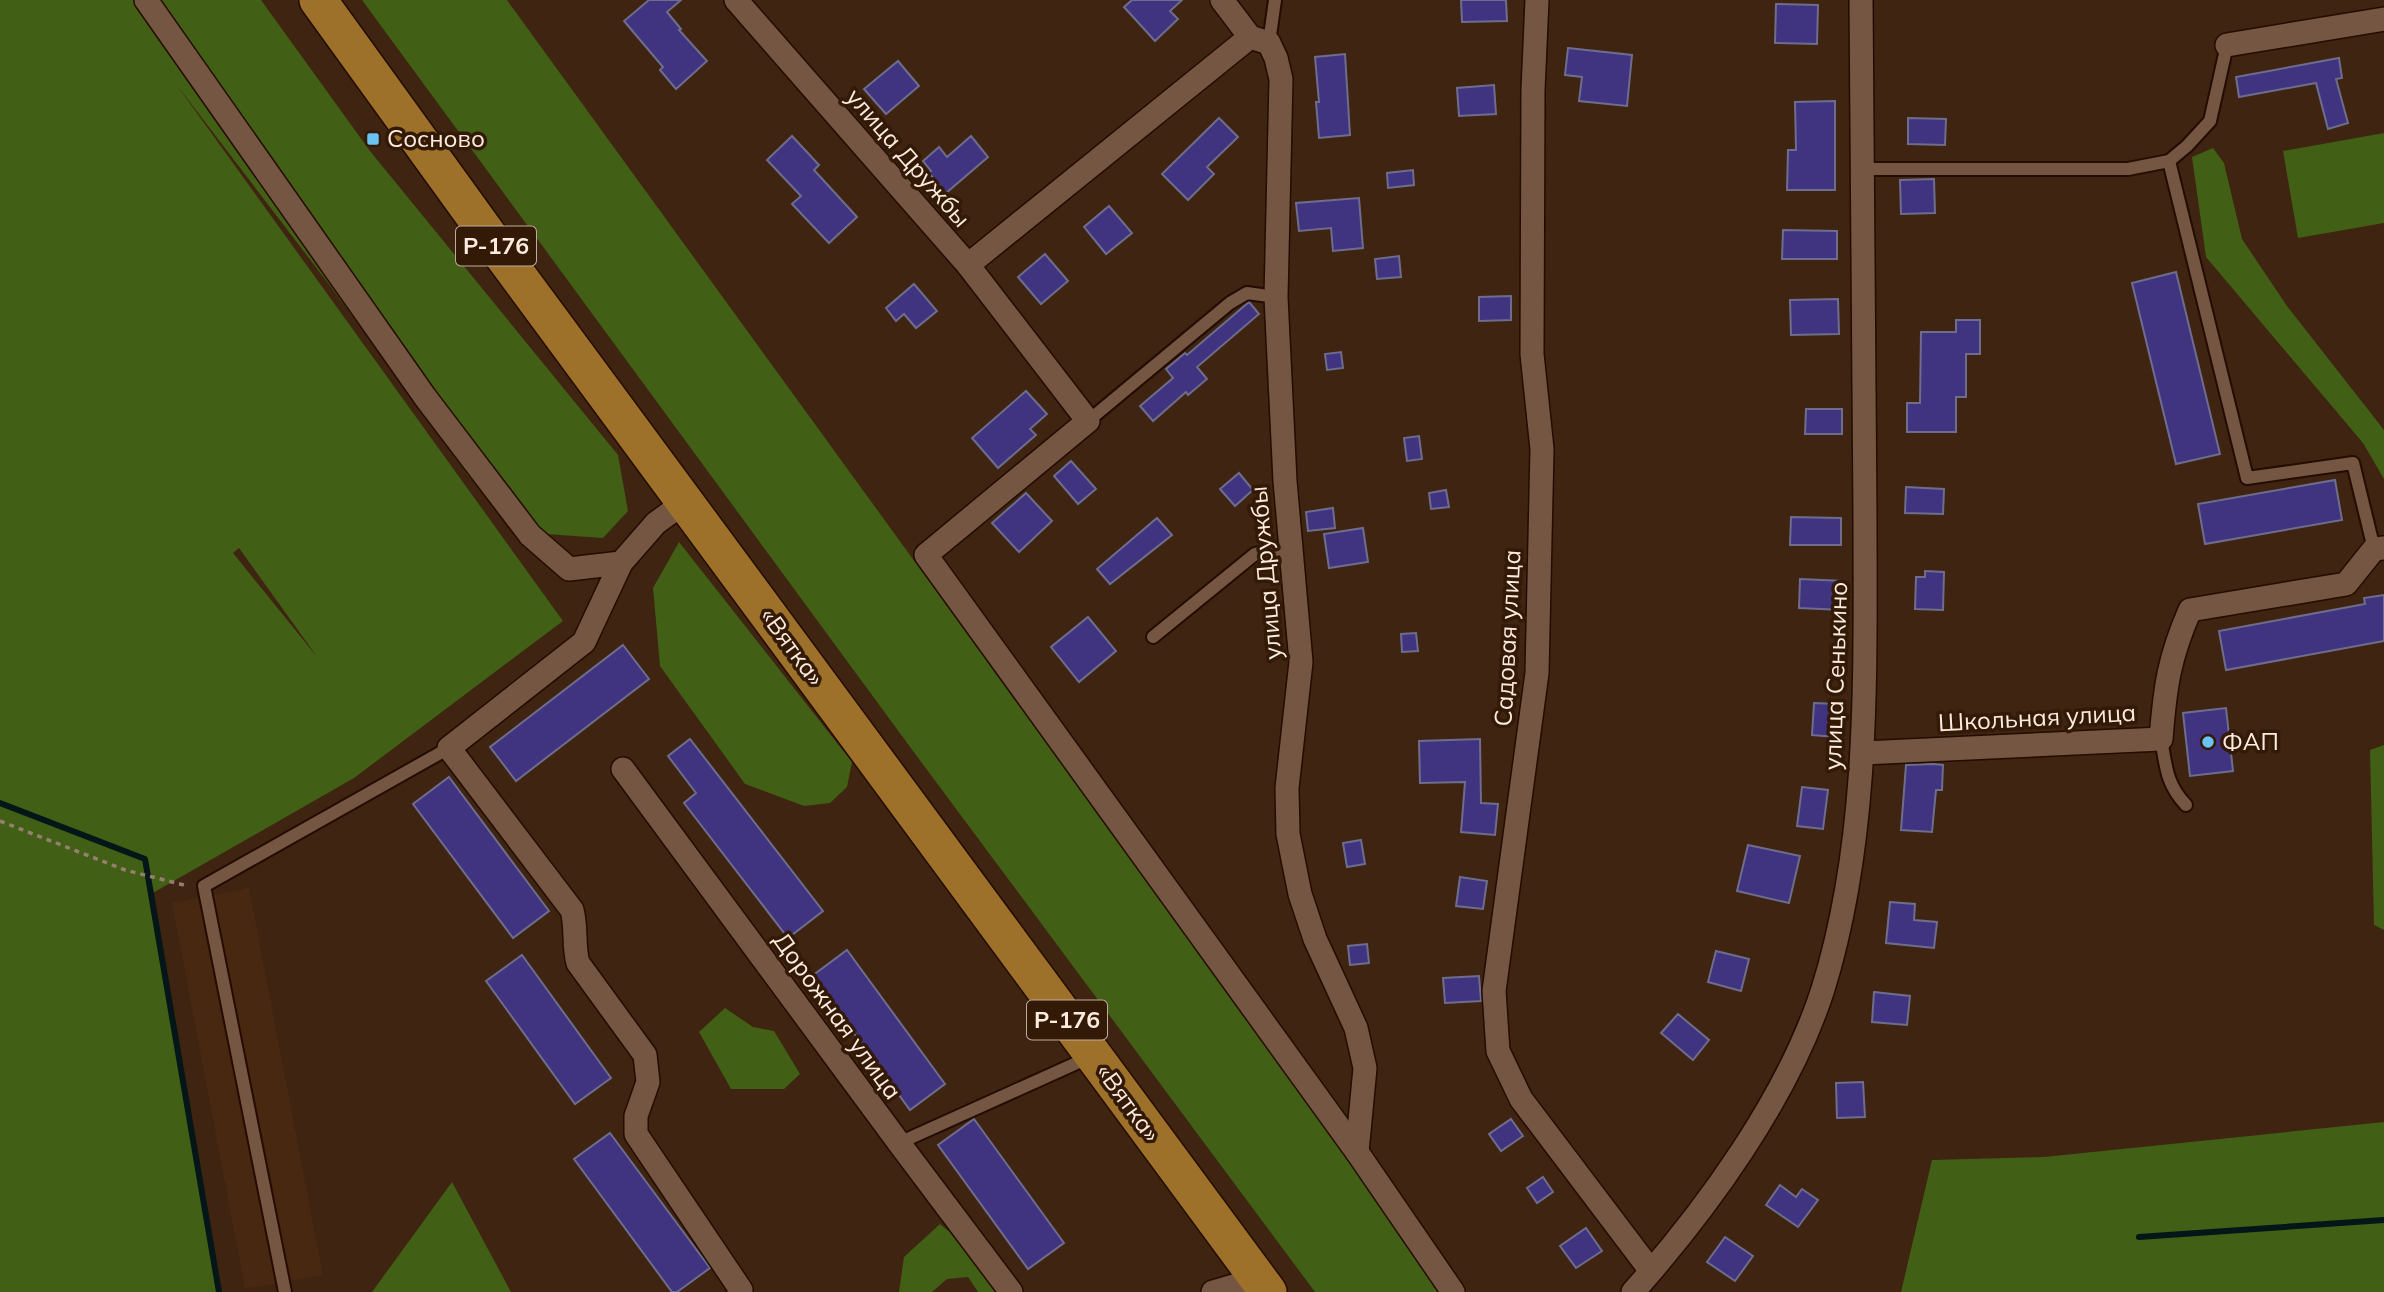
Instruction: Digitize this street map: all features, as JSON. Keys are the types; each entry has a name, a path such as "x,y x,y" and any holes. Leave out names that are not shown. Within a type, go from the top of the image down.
{"main road":[{"name":"«Вятка»","path":"318,0 1263,1286"}],"street":[{"path":"146,0 417,385 530,535 569,569 621,564"},
{"name":"улица Дружбы","path":"736,0 968,265 1088,421"},
{"name":"улица Дружбы","path":"1222,0 1276,58 1281,79 1276,297 1285,481 1301,662 1287,788 1288,834 1300,894 1315,939 1356,1028 1364,1068 1357,1152"},
{"name":"Садовая улица","path":"1537,0 1533,90 1532,354 1542,449 1537,673 1494,991 1498,1051 1521,1099 1651,1271"},
{"name":"улица Сенькино","path":"1633,1292 1689,1225 1751,1137 1782,1083 1818,1002 1835,944 1847,881 1863,753 1865,682 1861,0"},
{"path":"2227,46 2384,19"},
{"path":"968,265 1259,40"},
{"path":"1088,421 926,555 1357,1152 1453,1292"},
{"path":"685,502 656,523 621,564 584,642 449,748 572,910 576,926 575,952 578,963 645,1055 648,1082 636,1116 636,1134 741,1290 739,1292"},
{"name":"Школьная улица","path":"1863,753 2161,738 2166,681 2175,644 2190,610 2346,584 2379,548"},
{"name":"Дорожная улица","path":"624,769 1011,1292"},
{"path":"1213,1292 1263,1286"}],"lane":[{"path":"1259,40 1275,0"},
{"path":"1863,169 2128,169 2169,161 2210,121 2227,46"},
{"path":"2169,161 2247,478 2353,463 2379,548"},
{"path":"1088,421 1230,303 1247,293 1276,297"},
{"path":"1153,637 1255,554 1291,547"},
{"path":"2161,738 2169,783 2186,805"},
{"path":"285,1292 204,886 449,748"},
{"path":"899,1143 1093,1055"}],"path":[{"path":"0,821 125,870 180,885 204,886"}],"shaded area":[{"path":"249,888 323,1275 245,1289 172,903"}],"green space":[{"path":"0,0 261,0 370,151 618,455 628,511 603,538 546,534 470,478 331,287 176,84 563,621 354,778 151,894 219,1292 0,1292","holes":["239,548 318,658 233,553"]},
{"path":"362,0 507,0 1445,1292 1315,1292 913,751"},
{"path":"2384,133 2384,223 2298,238 2283,151"},
{"path":"2213,148 2224,163 2242,239 2287,306 2384,430 2384,479 2363,443 2206,257 2192,157"},
{"path":"679,542 852,762 847,787 830,803 804,806 745,784 660,666 653,588"},
{"path":"2384,745 2384,930 2374,925 2370,750"},
{"path":"725,1008 753,1027 774,1031 800,1074 784,1089 731,1089 699,1032"},
{"path":"2384,1122 2384,1292 1901,1292 1932,1160 2044,1157"},
{"path":"452,1182 511,1292 372,1292"},
{"path":"940,1224 963,1243 1000,1292 978,1292 968,1277 947,1279 932,1292 899,1292 904,1257"}],"building":[{"path":"649,0 681,0 667,12 707,61 676,89 660,70 663,67 624,21"},
{"path":"1132,0 1182,0 1170,11 1178,19 1155,41 1124,7"},
{"path":"1461,0 1506,0 1507,21 1462,22"},
{"path":"1776,4 1818,5 1817,44 1775,43"},
{"path":"1568,48 1632,55 1627,106 1579,101 1582,77 1565,75"},
{"path":"1345,54 1350,135 1319,138 1315,57"},
{"path":"2339,58 2342,78 2336,79 2348,123 2328,129 2316,83 2239,97 2236,77"},
{"path":"898,61 919,86 886,114 864,89"},
{"path":"1494,85 1496,114 1459,116 1457,88"},
{"path":"1835,101 1835,190 1787,190 1788,150 1796,150 1795,102"},
{"path":"1219,118 1238,137 1207,167 1214,174 1188,200 1162,174"},
{"path":"1908,118 1946,119 1945,145 1908,144"},
{"path":"792,136 819,165 814,170 857,217 829,243 792,204 801,196 767,160"},
{"path":"971,136 988,157 946,193 928,172 931,171 923,161 939,147 947,157"},
{"path":"1413,170 1414,185 1388,188 1387,173"},
{"path":"1934,179 1935,213 1901,214 1900,180"},
{"path":"1359,198 1363,248 1333,251 1331,228 1299,231 1296,203"},
{"path":"1109,206 1132,233 1106,254 1084,227"},
{"path":"1783,230 1837,231 1837,259 1782,259"},
{"path":"1045,254 1068,281 1041,304 1018,277"},
{"path":"1399,256 1401,277 1377,279 1375,259"},
{"path":"2176,272 2220,454 2176,464 2132,283"},
{"path":"914,284 937,311 916,328 904,314 896,321 886,308"},
{"path":"1511,296 1511,320 1479,321 1479,297"},
{"path":"1838,299 1839,334 1791,335 1790,300"},
{"path":"1249,302 1259,314 1197,367 1207,379 1188,395 1186,392 1153,421 1140,406 1173,378 1166,369 1185,353 1187,355"},
{"path":"1956,320 1980,320 1980,354 1966,354 1966,397 1956,397 1956,432 1907,432 1907,403 1920,403 1921,332 1956,332"},
{"path":"1341,352 1343,368 1327,370 1325,354"},
{"path":"1026,391 1047,414 1030,429 1036,435 998,468 972,438"},
{"path":"1806,409 1842,409 1842,434 1805,434"},
{"path":"1419,436 1422,459 1407,461 1404,438"},
{"path":"1071,461 1096,489 1078,504 1054,476"},
{"path":"1239,473 1253,490 1235,506 1220,489"},
{"path":"2335,480 2342,520 2205,544 2198,504"},
{"path":"1906,487 1944,489 1943,514 1905,513"},
{"path":"1446,490 1449,507 1431,509 1429,493"},
{"path":"1026,493 1052,521 1019,552 992,523"},
{"path":"1333,508 1335,528 1308,531 1306,512"},
{"path":"1791,517 1841,518 1841,545 1790,545"},
{"path":"1157,518 1172,535 1110,584 1097,569"},
{"path":"1363,528 1368,562 1329,568 1324,534"},
{"path":"1925,571 1944,572 1943,610 1915,609 1916,577 1925,577"},
{"path":"1800,579 1844,581 1842,610 1799,608"},
{"path":"2384,595 2384,641 2226,670 2219,631 2365,604 2364,598"},
{"path":"1088,617 1116,651 1079,682 1051,647"},
{"path":"1416,633 1418,651 1402,652 1401,634"},
{"path":"623,645 649,679 516,781 490,747"},
{"path":"1814,703 1839,704 1836,737 1812,735"},
{"name":"ФАП","path":"2226,708 2233,771 2190,776 2183,713"},
{"path":"690,739 823,911 788,938 684,803 696,793 668,756"},
{"path":"1480,739 1481,803 1498,804 1495,835 1461,832 1465,782 1420,783 1419,741"},
{"path":"1906,765 1943,765 1942,790 1936,790 1932,832 1901,830"},
{"path":"449,777 549,911 513,938 413,804"},
{"path":"1802,787 1828,790 1823,829 1797,826"},
{"path":"1361,840 1365,864 1347,867 1343,843"},
{"path":"1748,845 1800,856 1789,903 1737,891"},
{"path":"1460,877 1487,881 1483,909 1456,906"},
{"path":"1890,902 1915,904 1914,920 1937,922 1934,948 1886,943"},
{"path":"1367,944 1369,963 1350,965 1348,946"},
{"path":"847,950 945,1084 910,1110 812,976"},
{"path":"1716,951 1749,959 1741,991 1708,982"},
{"path":"522,955 611,1078 575,1104 486,981"},
{"path":"1479,976 1481,1001 1445,1003 1443,978"},
{"path":"1874,992 1910,996 1907,1025 1872,1022"},
{"path":"1678,1014 1709,1040 1693,1060 1661,1033"},
{"path":"1863,1082 1865,1117 1837,1118 1836,1083"},
{"path":"974,1119 1064,1243 1028,1269 938,1145"},
{"path":"1511,1119 1523,1136 1501,1151 1489,1134"},
{"path":"610,1133 710,1268 677,1292 672,1292 574,1159"},
{"path":"1543,1177 1553,1192 1537,1203 1527,1188"},
{"path":"1780,1185 1796,1197 1802,1189 1818,1200 1798,1227 1766,1205"},
{"path":"1586,1228 1602,1251 1576,1268 1560,1246"},
{"path":"1725,1237 1753,1256 1735,1281 1707,1262"}],"waterway":[{"path":"0,803 145,859 219,1292"},
{"path":"2139,1237 2384,1220"}],"place":[{"name":"Сосново","path":"373,139"},
{"name":"ФАП","path":"2208,742"}]}
